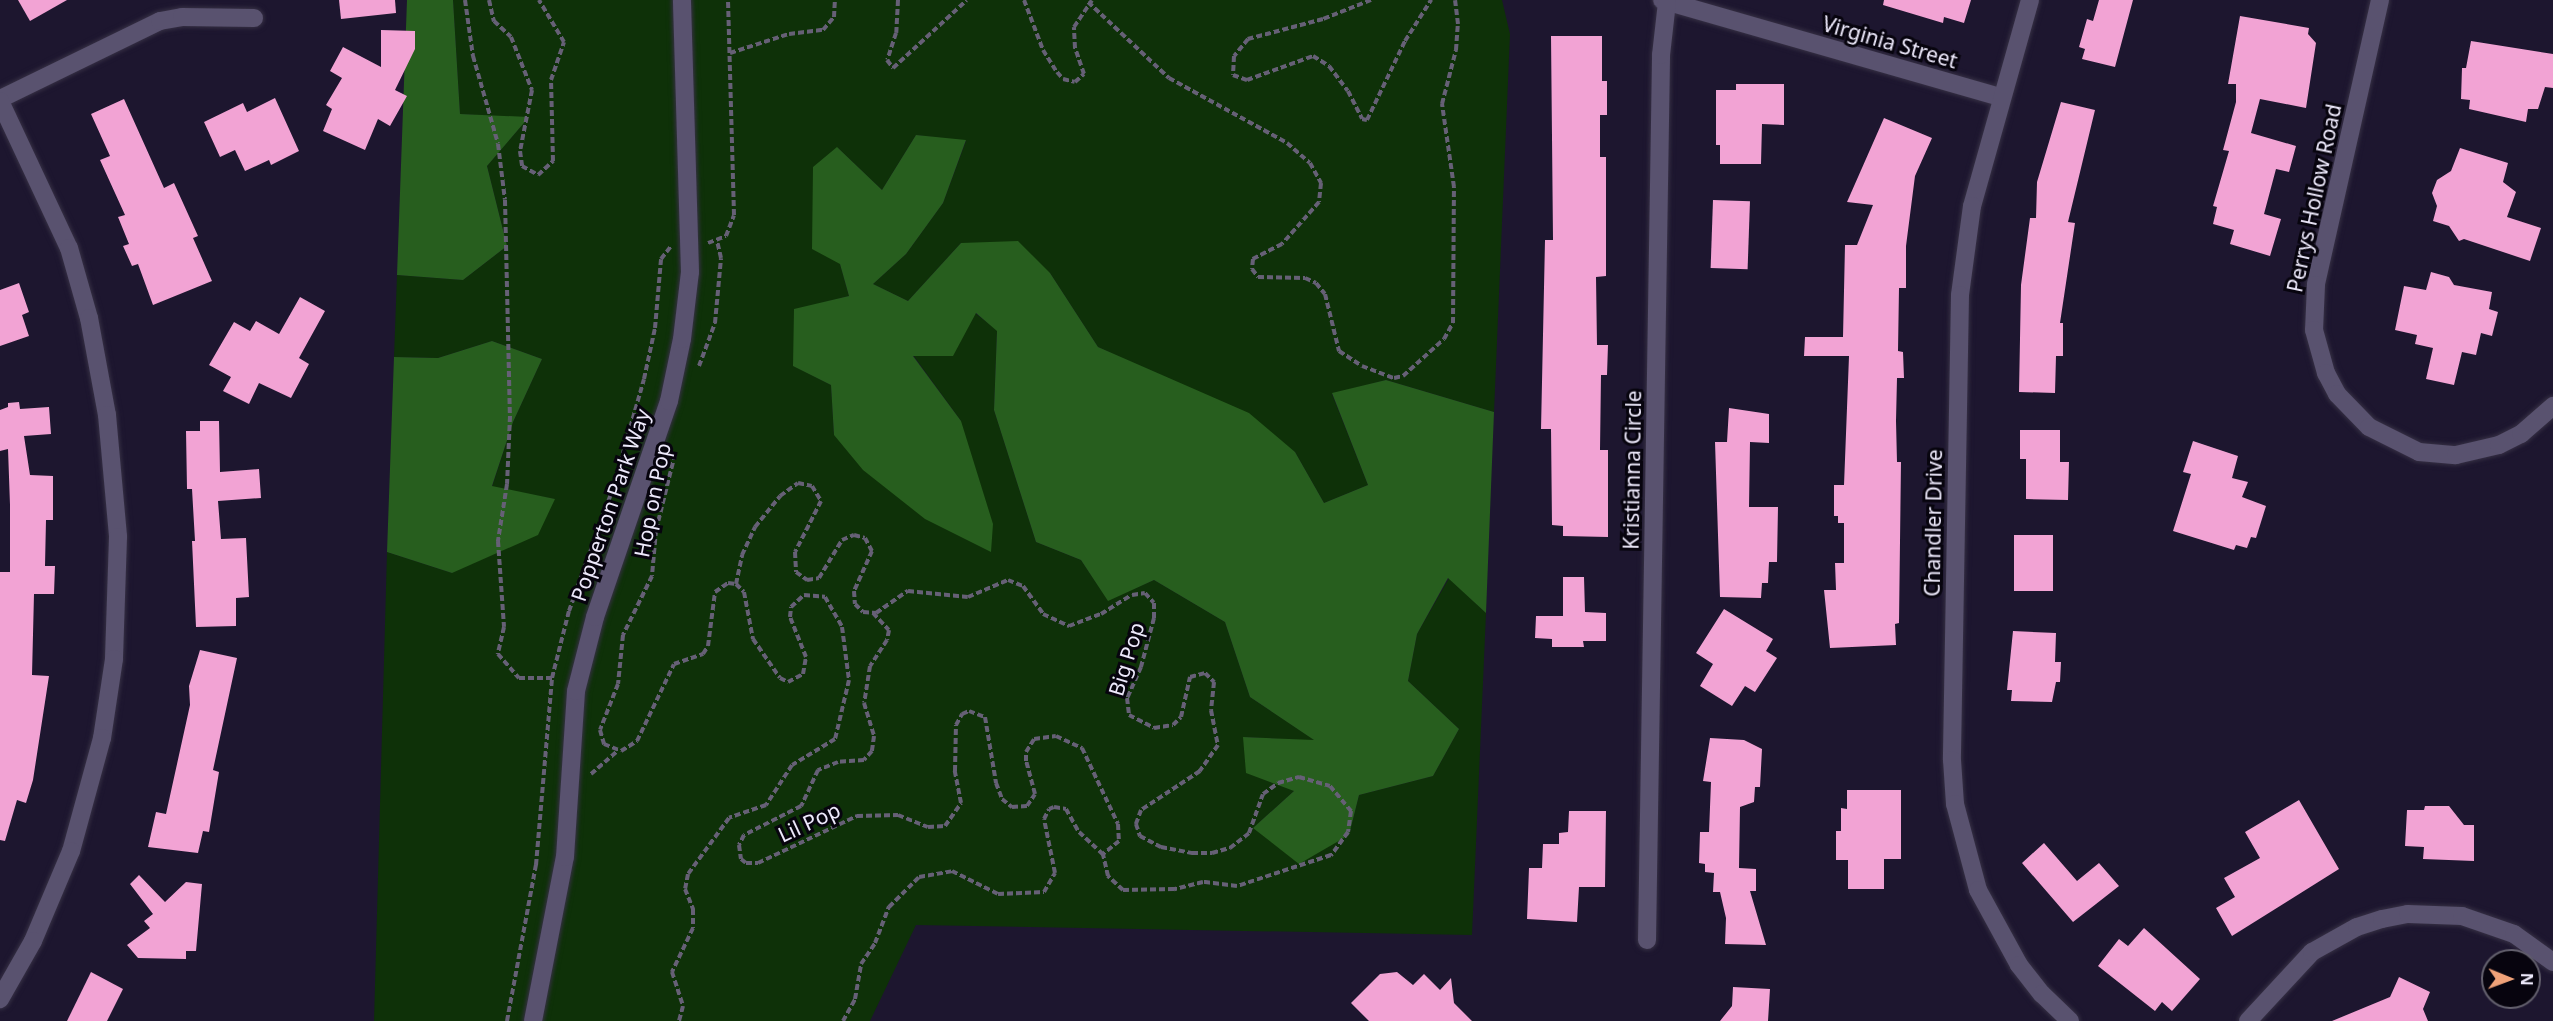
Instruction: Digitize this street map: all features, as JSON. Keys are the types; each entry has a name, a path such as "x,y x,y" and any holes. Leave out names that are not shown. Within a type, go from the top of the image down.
{"street":[{"name":"Popperton Park Way","path":"533,1021 559,894 576,691 585,651 669,401 682,339 690,272 682,0"},
{"name":"Chandler Drive","path":"2030,0 1972,206 1960,295 1952,760 1955,804 1978,890 1997,929 2042,994 2070,1021"},
{"name":"Perrys Hollow Road","path":"2380,0 2316,285 2314,330 2326,373 2353,412 2386,439 2434,454 2479,452 2499,445 2530,427 2553,406"},
{"name":"Virginia Street","path":"1664,1 2001,97"},
{"name":"Kristianna Circle","path":"1647,940 1661,66 1664,1"},
{"path":"0,999 33,941 71,851 102,738 114,659 118,537 107,415 89,318 69,248 0,100 160,21 182,18 255,18"},
{"path":"2248,1021 2312,952 2349,931 2382,919 2436,914 2479,921 2514,934 2553,962"}],"path":[{"path":"465,0 471,47 498,144 505,200 510,416 507,484 498,541 504,630 498,654 519,678 552,678"},
{"path":"489,0 494,21 512,37 532,90 520,151 522,166 538,175 553,161 551,80 564,42 539,0"},
{"path":"705,243 717,241 731,226 736,196 728,0"},
{"path":"730,53 789,34 823,30 834,17 835,0"},
{"path":"898,0 896,33 887,60 893,68 967,0"},
{"path":"1024,0 1052,65 1063,79 1075,82 1084,74 1075,48 1074,27 1090,1 1169,78 1287,143 1310,164 1322,183 1319,202 1282,244 1253,259 1252,268 1258,277 1305,278 1316,283 1325,294 1339,351 1362,366 1394,378 1404,376 1443,339 1453,323 1454,187 1442,104 1456,50 1458,24 1455,0"},
{"path":"1371,0 1323,19 1248,39 1234,56 1233,75 1247,80 1313,56 1329,66 1348,91 1362,119 1367,120 1406,41 1431,0"},
{"path":"695,375 715,323 721,258 717,241"},
{"name":"Hop on Pop","path":"618,751 604,744 600,730 618,684 623,634 652,576 657,531 677,447"},
{"path":"736,584 747,542 763,515 789,488 806,484 817,490 821,501 795,552 796,572 807,580 819,578 842,540 855,535 865,538 872,551 854,598 857,608 873,613"},
{"name":"Big Pop","path":"873,613 908,591 968,597 1008,580 1023,586 1043,614 1068,626 1101,614 1132,595 1145,593 1154,603 1154,618 1141,667 1126,698 1129,715 1154,728 1173,725 1181,717 1190,677 1205,673 1214,682 1211,710 1218,745 1200,771 1141,810 1136,824 1140,836 1161,847 1186,852 1212,854 1230,848 1249,833 1263,794 1278,783 1299,777 1330,786 1351,811 1348,832 1331,855 1237,886 1203,882 1174,889 1123,890 1108,876 1103,854"},
{"path":"570,780 586,777 618,751 628,749 637,741 674,664 705,650 712,630 716,592 724,584 736,584"},
{"path":"679,1021 683,1006 672,972 693,928 693,909 685,889 688,874 729,818 766,805 792,765 835,739 848,688 842,627 825,597 804,595 791,607 790,617 806,657 803,674 788,682 780,678 753,639 747,598 736,584"},
{"name":"Lil Pop","path":"873,613 890,630 887,640 870,666 864,703 874,736 872,752 864,760 838,762 818,770 801,806 744,835 739,845 741,859 746,863 758,863 857,816 898,815 928,827 945,826 961,802 955,771 956,725 962,714 969,711 985,717 996,783 1002,799 1012,807 1027,806 1035,794 1026,761 1026,752 1034,739 1056,736 1082,748 1118,824 1119,842 1103,854"},
{"path":"843,1021 855,999 861,964 875,943 889,907 919,877 952,871 998,894 1044,892 1055,873 1044,819 1048,809 1054,807 1066,809 1079,832 1103,854"}],"green space":[{"path":"407,0 453,0 460,114 529,117 487,166 507,246 463,280 397,275"},
{"path":"453,0 1502,0 1510,34 1494,412 1386,380 1332,394 1368,485 1324,503 1295,452 1168,379 1098,347 1050,273 961,243 908,301 873,284 906,254 943,203 966,141 916,135 882,190 838,148 840,264 849,296 794,310 794,366 831,385 834,435 961,421 913,355 975,313 997,330 994,410 1036,542 1081,560 1108,600 1154,580 1225,622 1250,697 1316,741 1244,737 1294,791 1253,828 1349,835 1359,795 1433,776 1459,729 1408,681 1417,634 1449,578 1486,613 1472,935 916,925 870,1021 374,1021 387,552 452,573 554,499 492,487 513,422 542,359 492,341 438,358 394,357 397,275 463,280 507,246 487,166 528,118 460,114"},
{"path":"916,135 966,140 943,203 906,254 873,284 908,301 961,243 1018,241 1050,273 1098,347 1249,413 1295,452 1324,503 1368,485 1332,393 1386,380 1494,412 1486,613 1448,578 1417,634 1408,681 1459,729 1433,776 1359,795 1349,835 1299,864 1253,828 1294,791 1246,773 1243,737 1314,740 1250,697 1225,622 1154,580 1108,601 1081,560 1036,542 994,410 997,331 976,313 953,356 913,356 961,421 993,524 991,552 925,519 863,470 834,435 831,385 793,366 794,309 849,296 840,264 812,249 813,167 837,147 882,190"},
{"path":"492,341 542,359 513,422 492,486 555,499 538,535 452,573 387,552 394,357 438,358"}],"building":[{"path":"18,0 67,0 30,21"},
{"path":"339,0 395,0 396,13 341,19"},
{"path":"1884,0 1971,0 1964,23 1944,17 1943,23 1883,5"},
{"path":"2099,0 2133,0 2115,67 2082,59 2085,49 2079,47 2087,19 2093,21"},
{"path":"2240,16 2309,28 2308,34 2316,43 2306,108 2260,99 2251,133 2296,146 2289,172 2276,169 2264,214 2281,219 2270,256 2230,244 2234,230 2213,224 2217,207 2213,206 2229,151 2223,150 2236,102 2236,84 2228,84"},
{"path":"381,30 415,31 415,49 395,90 407,96 390,126 378,119 365,150 323,131 332,109 326,105 342,78 330,71 343,47 381,67"},
{"path":"1551,36 1602,36 1602,81 1607,81 1607,115 1600,115 1600,157 1606,157 1606,276 1596,277 1597,345 1608,345 1607,375 1601,375 1600,450 1608,450 1608,537 1563,536 1563,526 1552,525 1551,429 1541,429 1545,240 1553,240"},
{"path":"2471,41 2553,54 2553,88 2545,87 2538,109 2528,109 2526,122 2469,109 2470,100 2461,99 2462,68 2466,68"},
{"path":"1736,84 1784,84 1784,125 1762,124 1761,164 1720,164 1720,145 1716,145 1716,90 1736,90"},
{"path":"275,98 299,151 271,165 269,160 245,171 235,150 220,157 204,122 243,103 247,112"},
{"path":"124,99 164,188 174,183 198,236 193,238 212,281 153,305 138,264 132,266 123,246 129,244 118,217 125,215 100,160 110,156 91,114"},
{"path":"2061,102 2095,110 2068,222 2075,223 2060,323 2063,323 2063,356 2056,356 2055,393 2019,392 2021,285 2030,218 2036,218 2037,182"},
{"path":"1884,118 1932,138 1915,176 1906,246 1906,288 1899,288 1898,351 1903,352 1904,378 1897,378 1896,421 1897,462 1901,462 1899,623 1895,624 1896,645 1830,648 1824,590 1836,590 1835,563 1844,563 1844,523 1838,523 1838,516 1834,516 1834,485 1844,485 1849,356 1804,356 1805,337 1843,337 1845,245 1857,245 1873,205 1847,202"},
{"path":"2460,148 2508,163 2503,182 2516,192 2507,217 2541,228 2530,261 2464,239 2459,241 2449,226 2433,221 2437,206 2432,193 2437,180 2451,171"},
{"path":"1713,200 1750,201 1748,269 1711,268"},
{"path":"2431,272 2449,277 2454,285 2492,292 2489,309 2498,312 2492,336 2481,333 2476,355 2462,352 2454,385 2426,379 2433,348 2415,344 2417,335 2395,330 2404,286 2426,290"},
{"path":"19,283 29,312 22,315 29,336 0,346 0,290"},
{"path":"300,297 325,311 299,358 309,364 291,398 259,383 249,404 223,391 231,377 209,365 234,322 250,331 256,321 279,334"},
{"path":"19,402 20,409 49,407 51,434 24,436 30,475 53,476 53,520 46,520 45,566 55,566 54,594 34,594 32,675 49,676 33,780 26,803 17,800 5,841 0,840 0,572 10,572 10,505 8,449 0,451 0,410 8,407 8,403"},
{"path":"1729,408 1769,414 1769,443 1750,442 1749,507 1778,507 1777,562 1769,562 1768,583 1762,583 1761,598 1720,597 1715,442 1727,442"},
{"path":"200,421 219,421 220,472 259,469 261,498 218,501 221,539 246,538 249,597 236,598 236,626 196,627 192,541 195,541 192,489 187,489 186,431 200,431"},
{"path":"2020,430 2060,430 2060,462 2069,462 2068,500 2026,499 2026,459 2020,459"},
{"path":"2193,441 2238,456 2232,478 2248,482 2242,497 2266,506 2256,538 2251,537 2247,548 2236,545 2234,550 2173,531 2191,474 2183,472"},
{"path":"2014,535 2053,535 2053,591 2014,591"},
{"path":"1563,577 1584,577 1585,612 1606,613 1606,641 1583,641 1584,647 1552,647 1552,639 1535,638 1536,616 1563,616"},
{"path":"1724,609 1773,639 1766,651 1777,658 1755,692 1745,686 1732,706 1700,686 1713,664 1696,653"},
{"path":"2013,631 2056,633 2055,662 2061,662 2060,682 2056,682 2052,702 2011,701 2012,690 2007,690"},
{"path":"200,650 237,658 213,770 219,772 209,832 203,831 198,853 148,847 156,812 166,814 190,705 189,686"},
{"path":"1710,738 1744,740 1762,749 1760,787 1755,787 1754,802 1740,807 1739,868 1756,869 1756,891 1750,891 1766,945 1725,944 1726,918 1720,892 1713,892 1714,873 1705,872 1705,864 1699,863 1700,832 1709,832 1711,782 1703,781"},
{"path":"1847,790 1901,790 1901,859 1884,859 1884,889 1848,889 1848,860 1836,860 1836,831 1841,831 1841,808 1847,809"},
{"path":"2299,800 2339,869 2232,936 2216,908 2235,897 2224,878 2260,858 2245,832"},
{"path":"2425,806 2449,806 2464,825 2474,825 2474,861 2423,859 2424,847 2405,846 2407,810 2424,810"},
{"path":"1569,811 1606,811 1605,887 1579,887 1577,922 1527,919 1529,868 1542,868 1543,844 1559,844 1559,833 1568,832"},
{"path":"2044,843 2077,881 2099,863 2119,886 2073,922 2022,863"},
{"path":"139,875 165,902 186,882 202,884 196,951 186,951 186,959 138,958 127,945 150,928 144,921 153,914 130,884"},
{"path":"2144,928 2200,979 2172,1011 2162,1002 2155,1011 2098,966 2119,939 2128,946"},
{"path":"91,972 123,989 107,1021 67,1021"},
{"path":"1397,972 1413,985 1424,974 1440,990 1451,978 1454,1003 1472,1021 1369,1021 1351,1003 1380,974"},
{"path":"2399,977 2430,992 2423,1009 2428,1021 2332,1021 2390,997"},
{"path":"1733,987 1770,989 1768,1021 1720,1021 1732,1006"}]}
